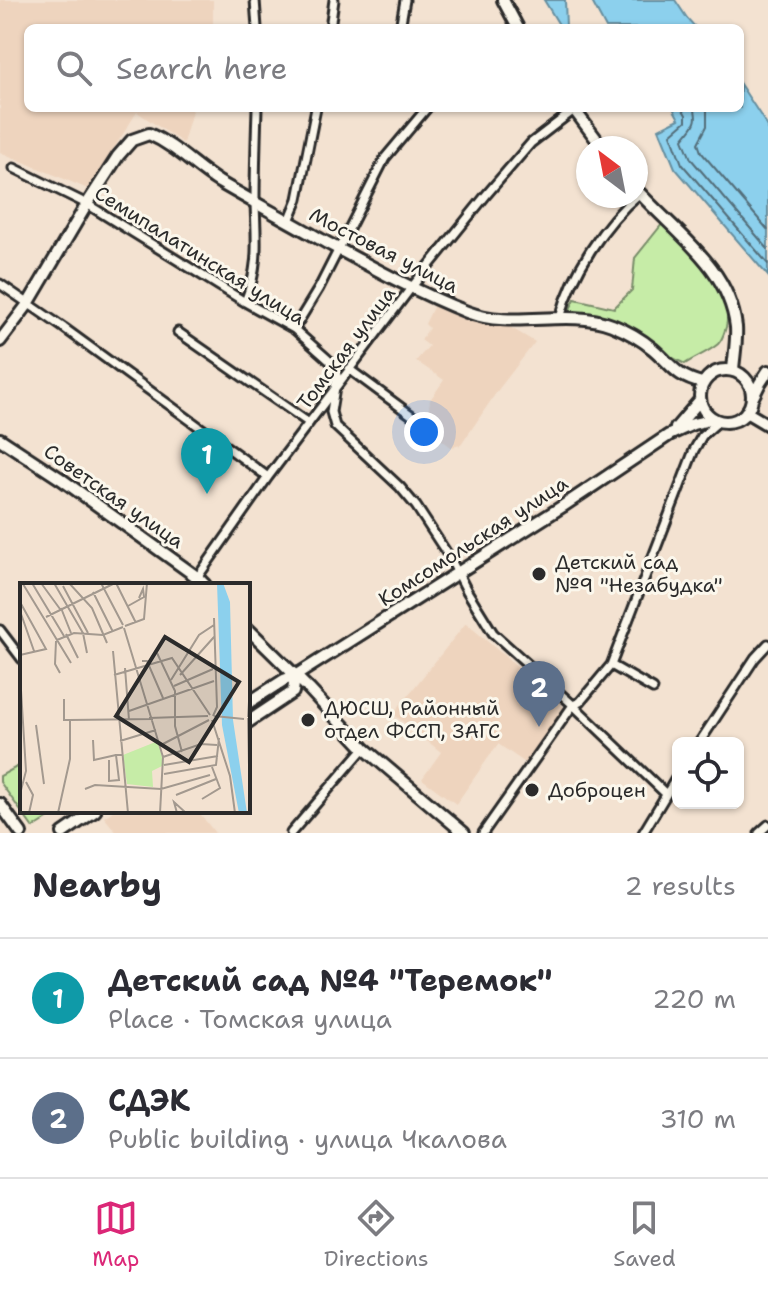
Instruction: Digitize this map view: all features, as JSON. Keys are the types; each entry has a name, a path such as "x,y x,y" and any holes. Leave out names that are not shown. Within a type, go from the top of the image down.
{"main road":[{"path":"503,0 512,24"},
{"path":"576,112 594,136"},
{"name":"Мостовая улица","path":"87,204 132,140 149,134 166,141 214,179 411,288 495,320 589,319 625,330 655,350 675,371 702,383"},
{"path":"648,201 690,243 721,283 736,328 735,371"},
{"path":"0,341 28,304 87,204"},
{"path":"768,369 748,407 732,421 716,420 705,412 700,390 707,376 717,371 768,369"},
{"path":"735,371 748,381 751,388 748,407"},
{"name":"Комсомольская улица","path":"669,435 700,400"},
{"path":"748,407 768,425"},
{"name":"Комсомольская улица","path":"250,702 458,573 669,435 693,424 716,420"},
{"name":"Советская улица","path":"0,439 61,479 198,582"},
{"path":"250,631 364,748 464,833"},
{"name":"Комсомольская улица","path":"250,721 293,692 295,676"},
{"path":"0,804 21,833"},
{"path":"63,833 92,813"}],"street":[{"path":"255,0 257,24"},
{"path":"331,24 334,0"},
{"path":"401,24 405,0"},
{"path":"245,302 257,257 257,112"},
{"path":"289,221 298,199 315,112"},
{"path":"294,329 319,288 385,158 424,112"},
{"name":"Томская улица","path":"198,582 268,477 411,288 531,143 570,112"},
{"name":"Семипалатинская улица","path":"14,168 87,204 294,329 331,362 337,375 331,412 335,426 408,496 435,534 493,633 666,794"},
{"path":"560,318 563,305 591,248 625,208"},
{"path":"0,284 268,477"},
{"path":"178,332 309,423"},
{"path":"349,369 422,423"},
{"path":"483,833 573,705 580,702 611,665 694,450 716,420"},
{"path":"0,630 20,656"},
{"path":"703,737 755,658 768,644"},
{"path":"611,665 653,689"},
{"path":"291,833 364,748"},
{"path":"643,833 672,784"},
{"path":"759,833 768,825"}],"shaded area":[{"path":"0,0 213,0 213,24 24,24 24,112 137,112 88,189 0,152"},
{"path":"137,112 192,112 183,143"},
{"path":"441,304 484,321 508,326 535,342 461,445 451,447 426,428 430,400 444,380 416,361 429,346 421,340 429,328 425,324 434,305"},
{"path":"466,623 566,709 527,764 498,744 456,804 422,779 441,752 393,714"},
{"path":"110,813 200,813 215,833 117,833 104,817"}],"green space":[{"path":"663,223 707,270 723,298 727,313 720,342 685,364 611,320 568,313 575,299 614,308 632,290 635,258"},
{"path":"20,765 20,810 0,782 0,776"},
{"path":"22,813 57,813 33,828"}],"water":[{"path":"544,0 565,0 566,24 559,24"},
{"path":"591,0 675,0 692,24 604,24"},
{"path":"744,90 768,127 768,276 675,168 659,129 679,119 675,112 744,112"}],"place":[{"name":"Детский сад №4 \"Теремок\"","path":"207,494"},
{"name":"Детский сад №9 \"Незабудка\"","path":"539,574"},
{"name":"ДЮСШ, Районный отдел ФССП, ЗАГС","path":"308,720"},
{"name":"СДЭК","path":"539,727"},
{"name":"Доброцен","path":"532,790"}]}
